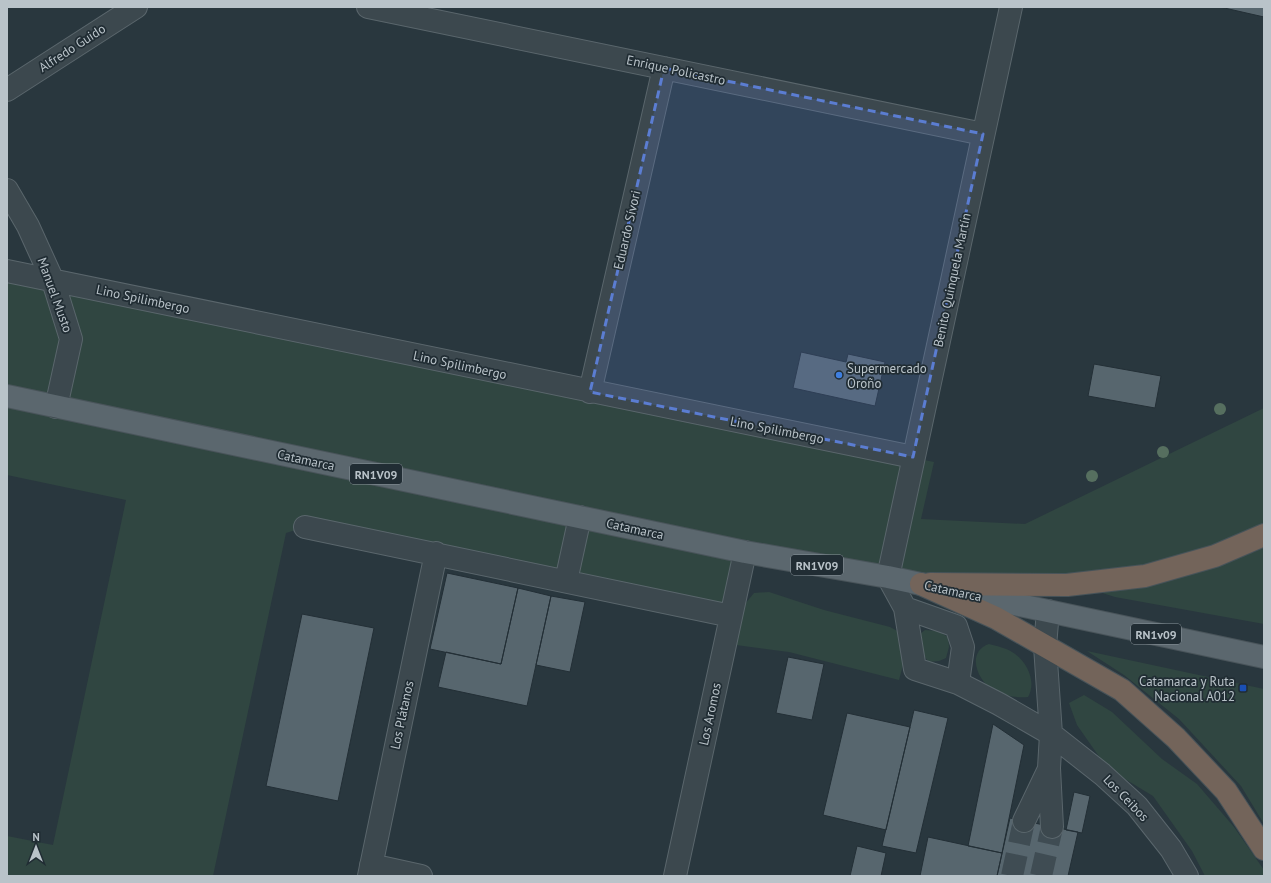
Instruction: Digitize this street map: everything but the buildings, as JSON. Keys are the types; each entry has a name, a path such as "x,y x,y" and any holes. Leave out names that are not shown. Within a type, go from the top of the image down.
{"highway":[{"path":"921,584 1067,585 1145,576 1215,556 1264,535"},
{"path":"921,584 996,618 1122,690 1176,738 1226,791 1264,850"}],"main road":[{"name":"Catamarca","path":"7,396 580,518 745,552 888,577 1264,657"}],"street":[{"name":"Alfredo Guido","path":"7,90 136,7"},
{"name":"Enrique Policastro","path":"368,7 983,134"},
{"name":"Benito Quinquela Martín","path":"888,577 1011,7"},
{"name":"Eduardo Sívori","path":"590,392 664,68"},
{"name":"Manuel Musto","path":"7,190 28,226 53,280 71,339 56,407"},
{"name":"Lino Spilimbergo","path":"7,271 590,392 913,457"},
{"path":"566,581 580,518"},
{"path":"305,527 436,553 731,616"},
{"name":"Los Aromos","path":"675,876 745,552"},
{"name":"Los Plátanos","path":"370,871 436,553"},
{"name":"Los Ceibos","path":"888,577 905,608 915,669 958,684 999,704 1051,734 1102,774 1137,806 1171,850 1187,876"},
{"path":"905,608 956,626 963,647 958,684"},
{"path":"1038,824 1049,768 1051,734 1046,646 1048,611"},
{"path":"370,871 420,876"}],"highlighted area":[{"path":"664,68 983,134 913,457 590,392"}],"green space":[{"path":"7,271 934,462 921,519 1025,524 1264,408 1264,535 1215,556 1006,585 745,552 731,616 305,527 286,533 213,876 7,876 7,836 53,845 126,500 7,475"},
{"path":"1264,547 1264,624 1115,597 1099,592 1178,578 1257,551"},
{"path":"769,592 824,610 890,627 901,633 903,665 899,680 789,652 736,645 745,604 754,593"},
{"path":"925,630 938,631 948,637 949,647 946,658 939,661 929,662 922,654 920,634"},
{"path":"989,644 1010,651 1026,666 1031,679 1031,691 1028,697 1016,697 995,691 989,687 979,675 976,660 977,654 982,648"},
{"path":"1087,651 1264,689 1264,824 1241,786 1179,719 1124,675"},
{"path":"1084,695 1112,712 1162,759 1197,784 1234,827 1264,870 1264,876 1205,876 1192,851 1153,796 1120,776 1100,758 1077,725 1069,703"}],"tunnel":[{"path":"1012,876 1024,821"},
{"path":"1041,876 1052,827"}],"place":[{"name":"Supermercado Oroño","path":"839,375"},
{"name":"Catamarca y Ruta Nacional A012","path":"1243,688"}]}
